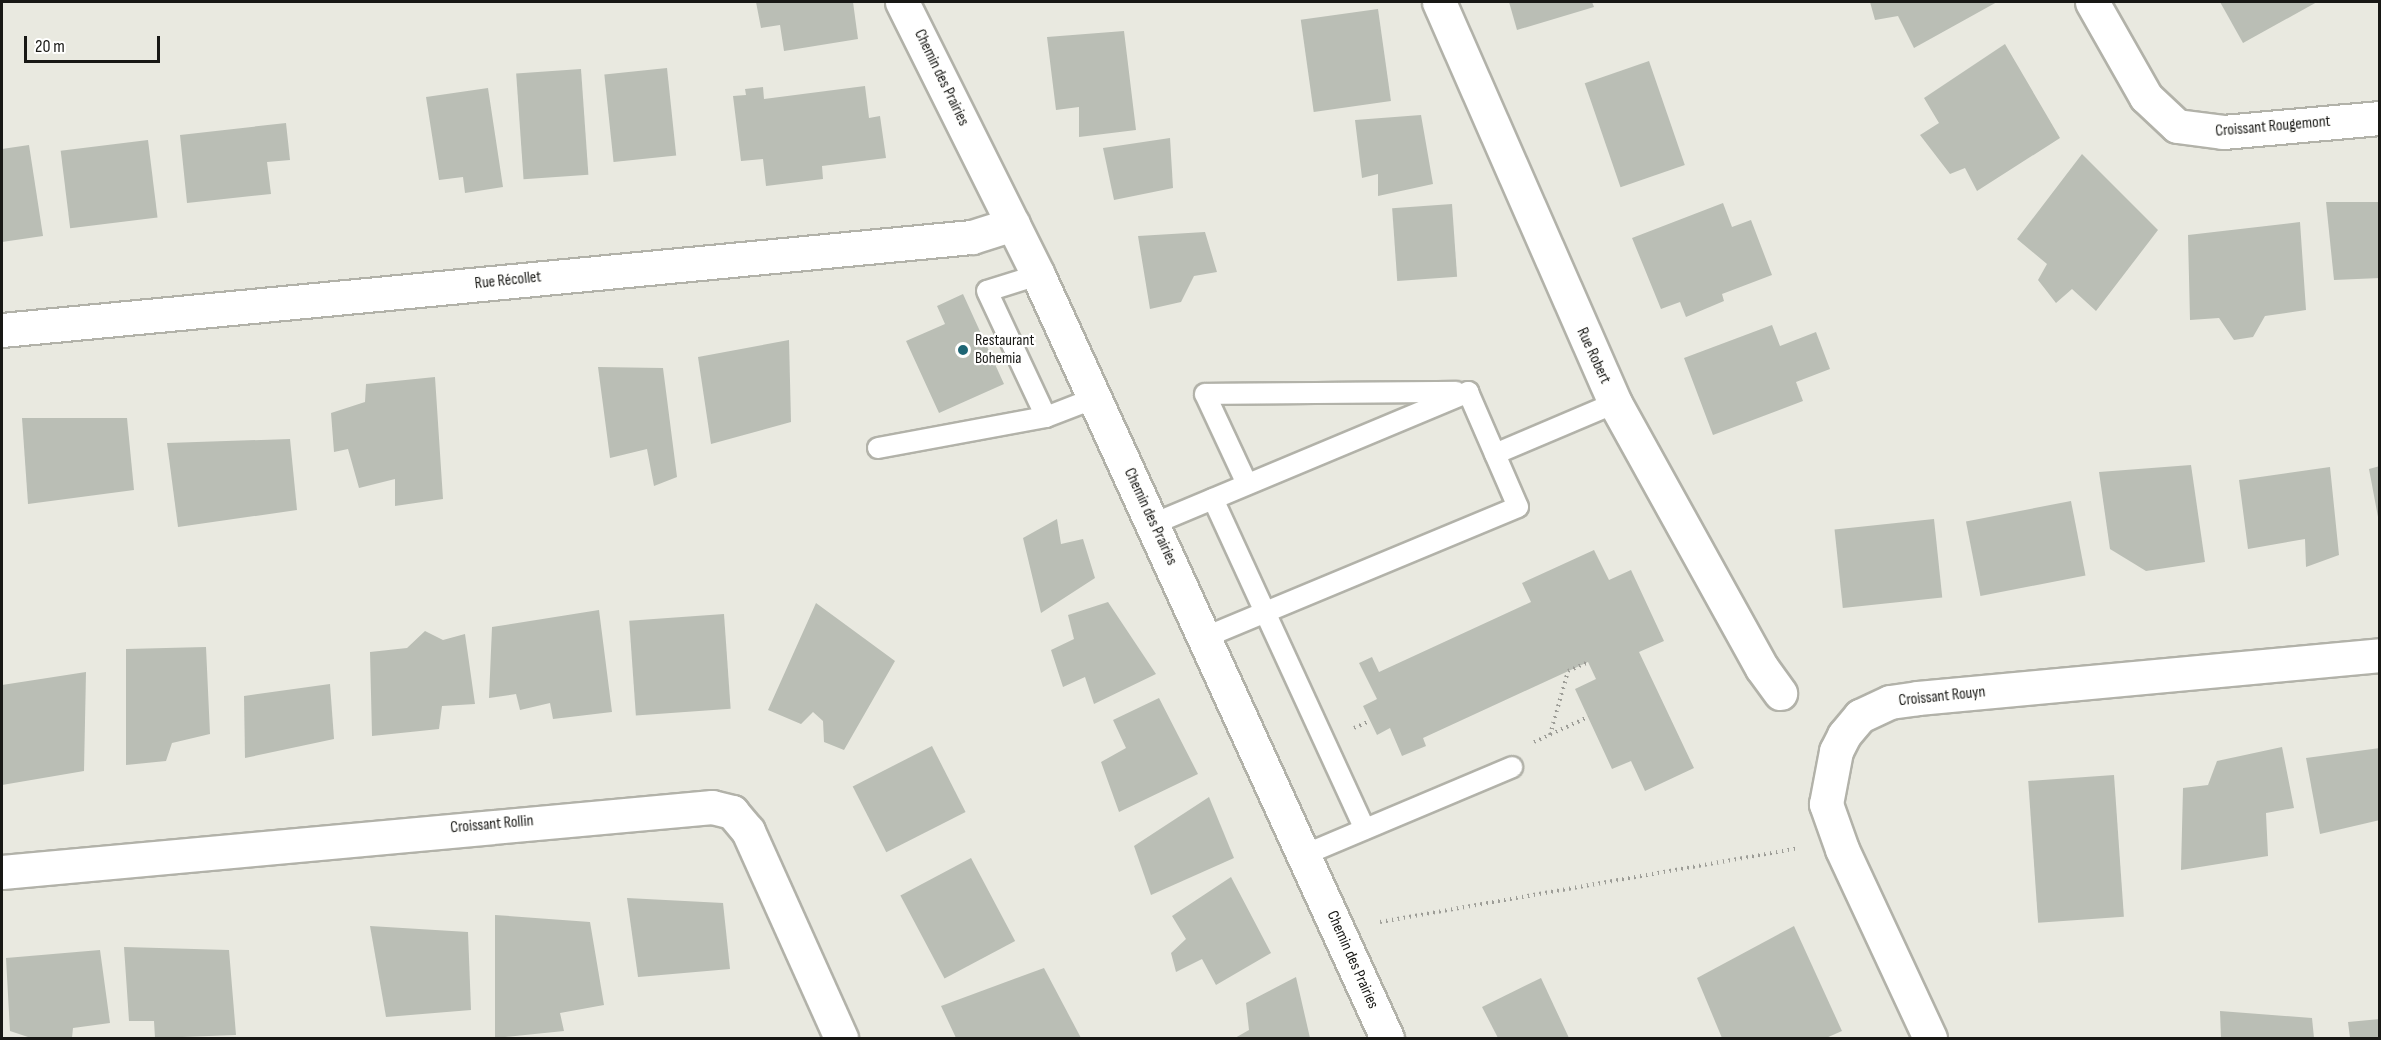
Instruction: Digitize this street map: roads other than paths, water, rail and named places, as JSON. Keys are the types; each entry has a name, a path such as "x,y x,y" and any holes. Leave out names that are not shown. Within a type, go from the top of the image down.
{"street":[{"name":"Chemin des Prairies","path":"902,2 1038,275 1387,1038"},
{"name":"Rue Robert","path":"1439,2 1615,403 1762,668 1780,693"},
{"name":"Croissant Rougemont","path":"2092,2 2146,97 2176,126 2223,132 2379,118"},
{"name":"Rue Récollet","path":"2,330 972,237 1013,224"},
{"name":"Croissant Rouyn","path":"1930,1038 1842,849 1826,804 1836,751 1844,735 1860,716 1890,702 1917,698 2379,655"},
{"name":"Croissant Rollin","path":"2,872 712,807 732,812 748,831 841,1038"}],"lane":[{"path":"1038,275 987,291 1046,417"},
{"path":"1205,637 1518,507 1468,392"},
{"path":"1153,524 1468,392"},
{"path":"1247,484 1206,394 1468,392"},
{"path":"879,448 1046,417 1095,398"},
{"path":"1495,454 1615,403"},
{"path":"1213,499 1365,829"},
{"path":"1304,855 1512,767"}],"place":[{"name":"Restaurant Bohemia","path":"963,350"}]}
